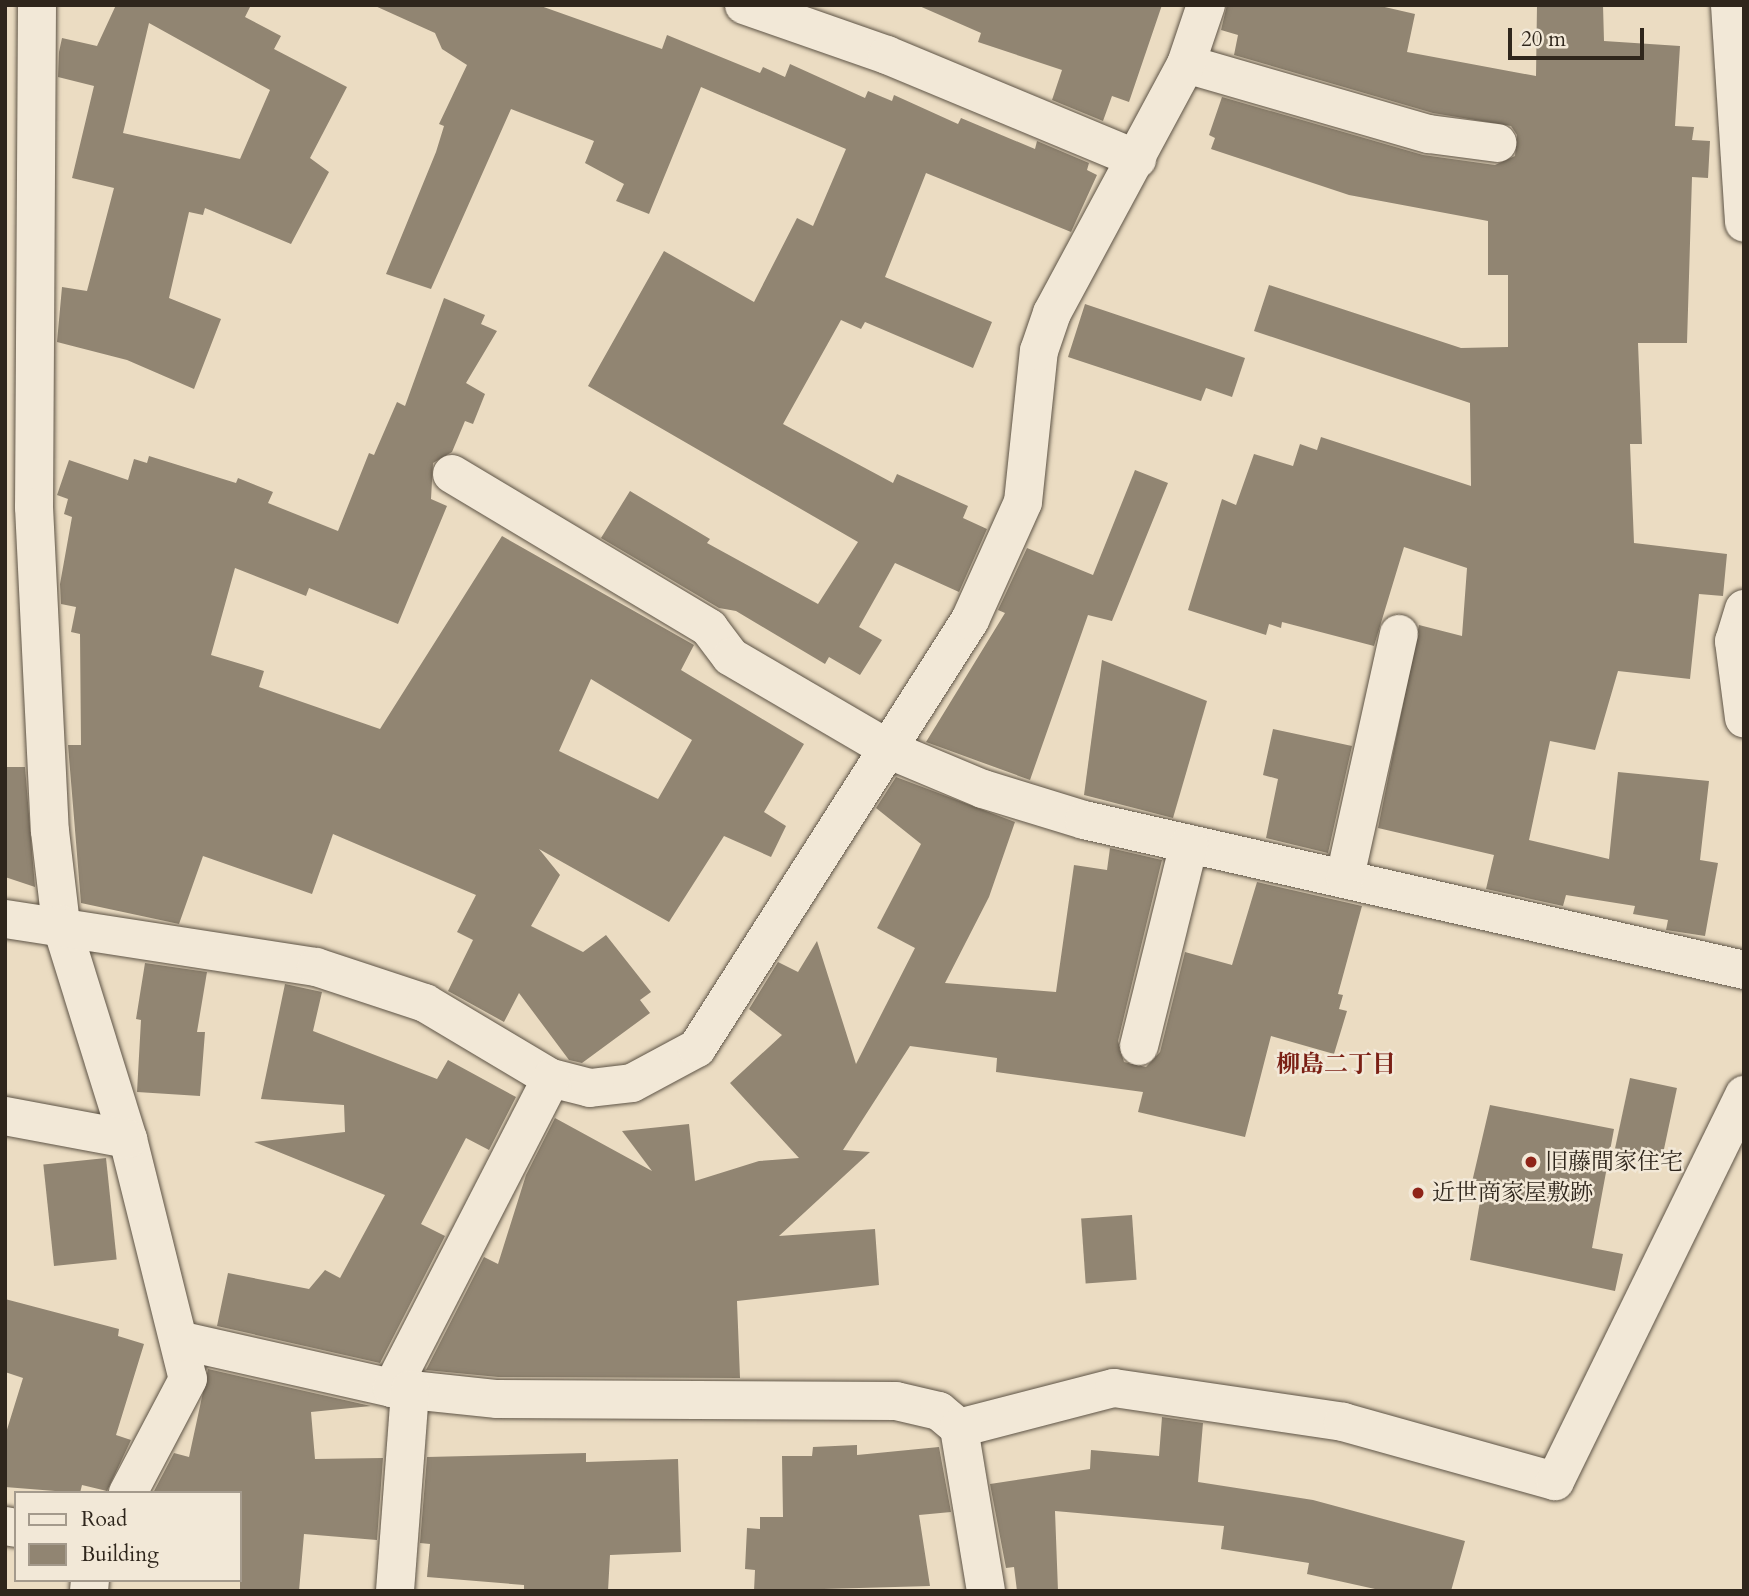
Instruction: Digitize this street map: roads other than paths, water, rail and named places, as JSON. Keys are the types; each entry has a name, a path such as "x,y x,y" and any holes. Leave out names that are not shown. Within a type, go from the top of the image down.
{"street":[{"path":"37,5 34,507 61,924 128,1139 183,1342 187,1379 129,1491"},
{"path":"744,5 887,55 1137,159"},
{"path":"5,919 61,924 316,967 425,1003 551,1078 590,1088 632,1083 697,1048 892,751 970,620 1023,502 1039,351 1052,313 1186,64 1206,5"},
{"path":"1730,5 1744,223"},
{"path":"1186,64 1429,134 1497,143"},
{"path":"452,474 709,628 731,657 892,751 983,789 1189,844 1345,877 1744,970"},
{"path":"1744,609 1734,641 1744,718"},
{"path":"1345,877 1399,634"},
{"path":"1139,1046 1189,844"},
{"path":"395,1591 401,1389 551,1078"},
{"path":"959,1428 1114,1388 1343,1422 1555,1481 1744,1095"},
{"path":"5,1116 128,1139"},
{"path":"183,1342 401,1389 592,1403 896,1401 939,1411 959,1428 986,1591"}],"place":[{"name":"旧藤間家住宅","path":"1531,1162"},
{"name":"近世商家屋敷跡","path":"1418,1193"}],"district":[{"name":"柳島二丁目","path":"1336,1065"}]}
